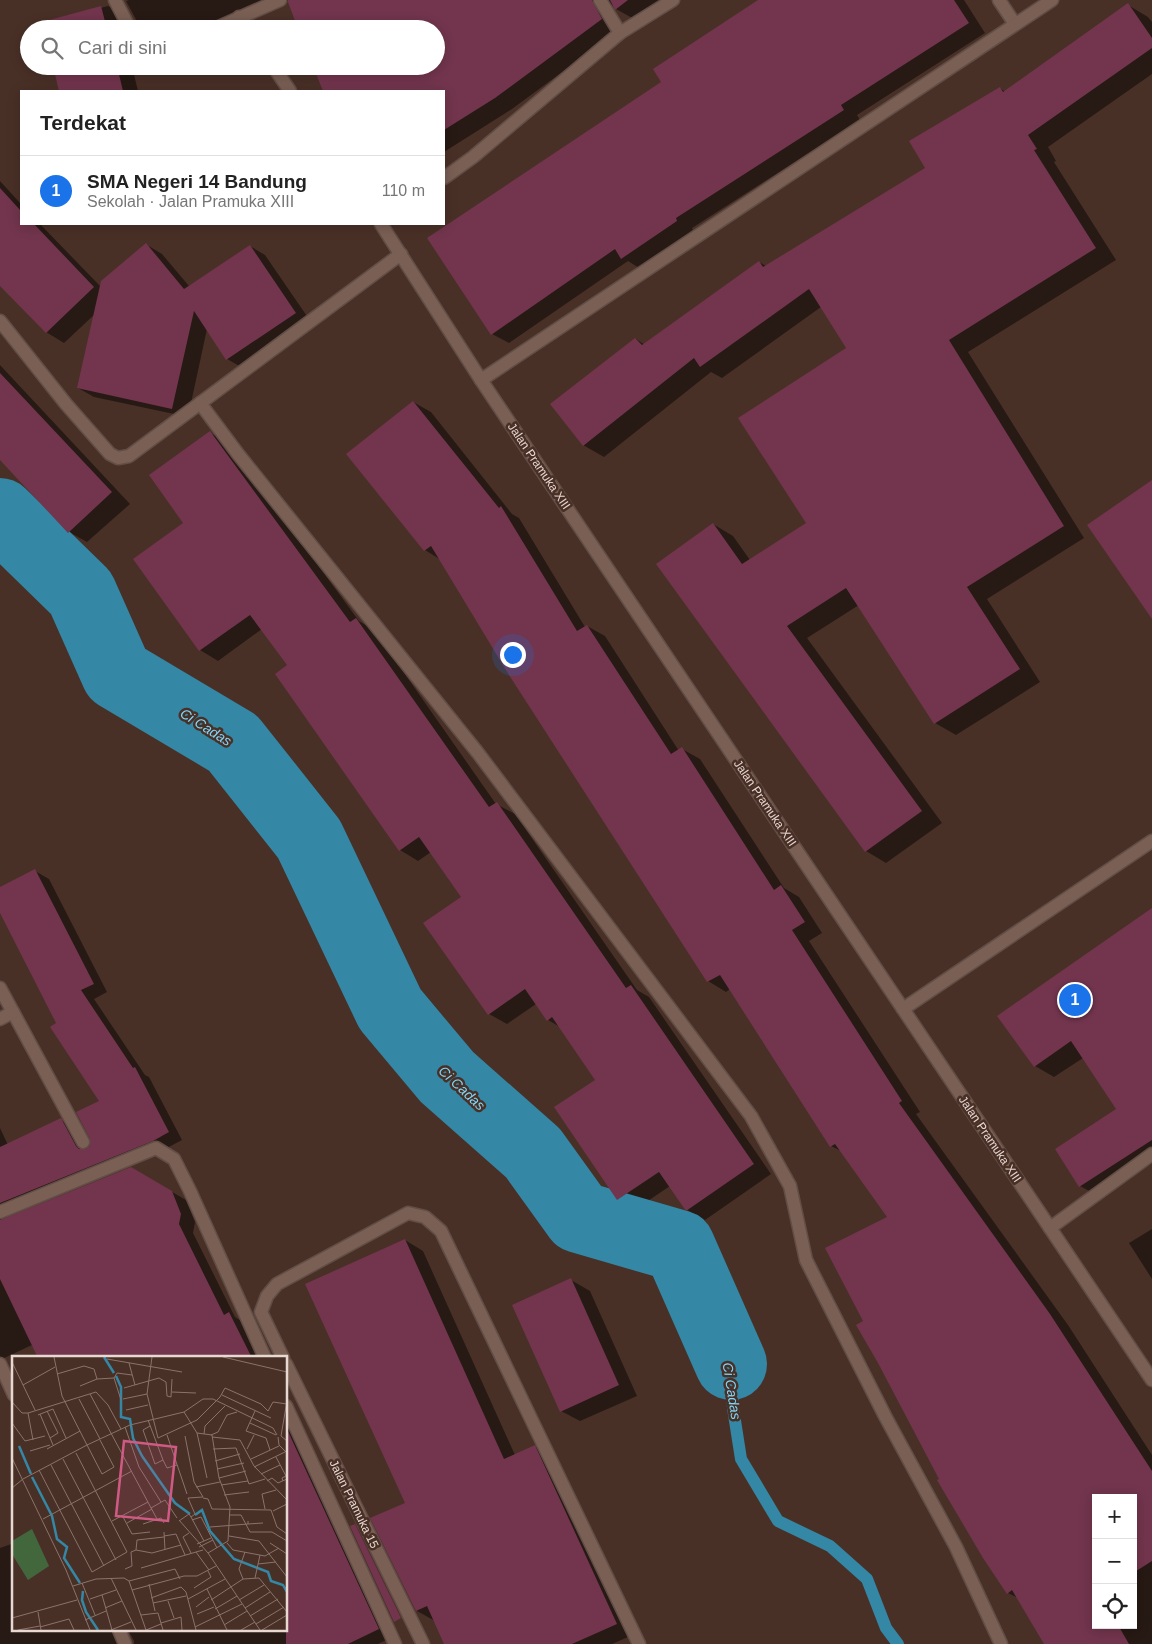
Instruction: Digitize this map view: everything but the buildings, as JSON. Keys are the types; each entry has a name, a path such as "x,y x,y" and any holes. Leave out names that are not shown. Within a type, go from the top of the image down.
{"street":[{"path":"115,0 125,20"},
{"path":"233,20 280,0"},
{"path":"600,0 620,33"},
{"path":"445,177 473,157 620,33 673,0"},
{"path":"999,0 1016,24"},
{"path":"481,380 1052,0"},
{"path":"279,75 289,90"},
{"name":"Jalan Pramuka XIII","path":"382,225 481,380 1152,1380"},
{"path":"0,321 66,404 110,454 118,458 129,456 401,254"},
{"path":"200,404 478,753 751,1116 790,1186 806,1260 885,1416 956,1547 1001,1644"},
{"path":"903,1009 1152,841"},
{"path":"0,988 83,1142"},
{"path":"0,1019 13,1012"},
{"path":"0,1212 156,1148 174,1159 194,1199 264,1356"},
{"path":"1050,1228 1152,1154"},
{"path":"282,1356 262,1312 267,1296 277,1284 408,1213 425,1218 441,1231 639,1644"},
{"path":"0,1364 12,1391"},
{"name":"Jalan Pramuka 15","path":"288,1368 423,1644"},
{"path":"288,1410 395,1644"},
{"path":"120,1632 125,1644"}],"waterway":[{"name":"Ci Cadas","path":"0,514 81,593 117,674 233,743 309,839 390,1009 447,1077 533,1153 579,1217 679,1246 731,1364"},
{"name":"Ci Cadas","path":"731,1364 733,1408 741,1459 778,1521 830,1546 867,1579 886,1628 898,1644"}],"place":[{"name":"SMA Negeri 14 Bandung","path":"1075,1000"}]}
